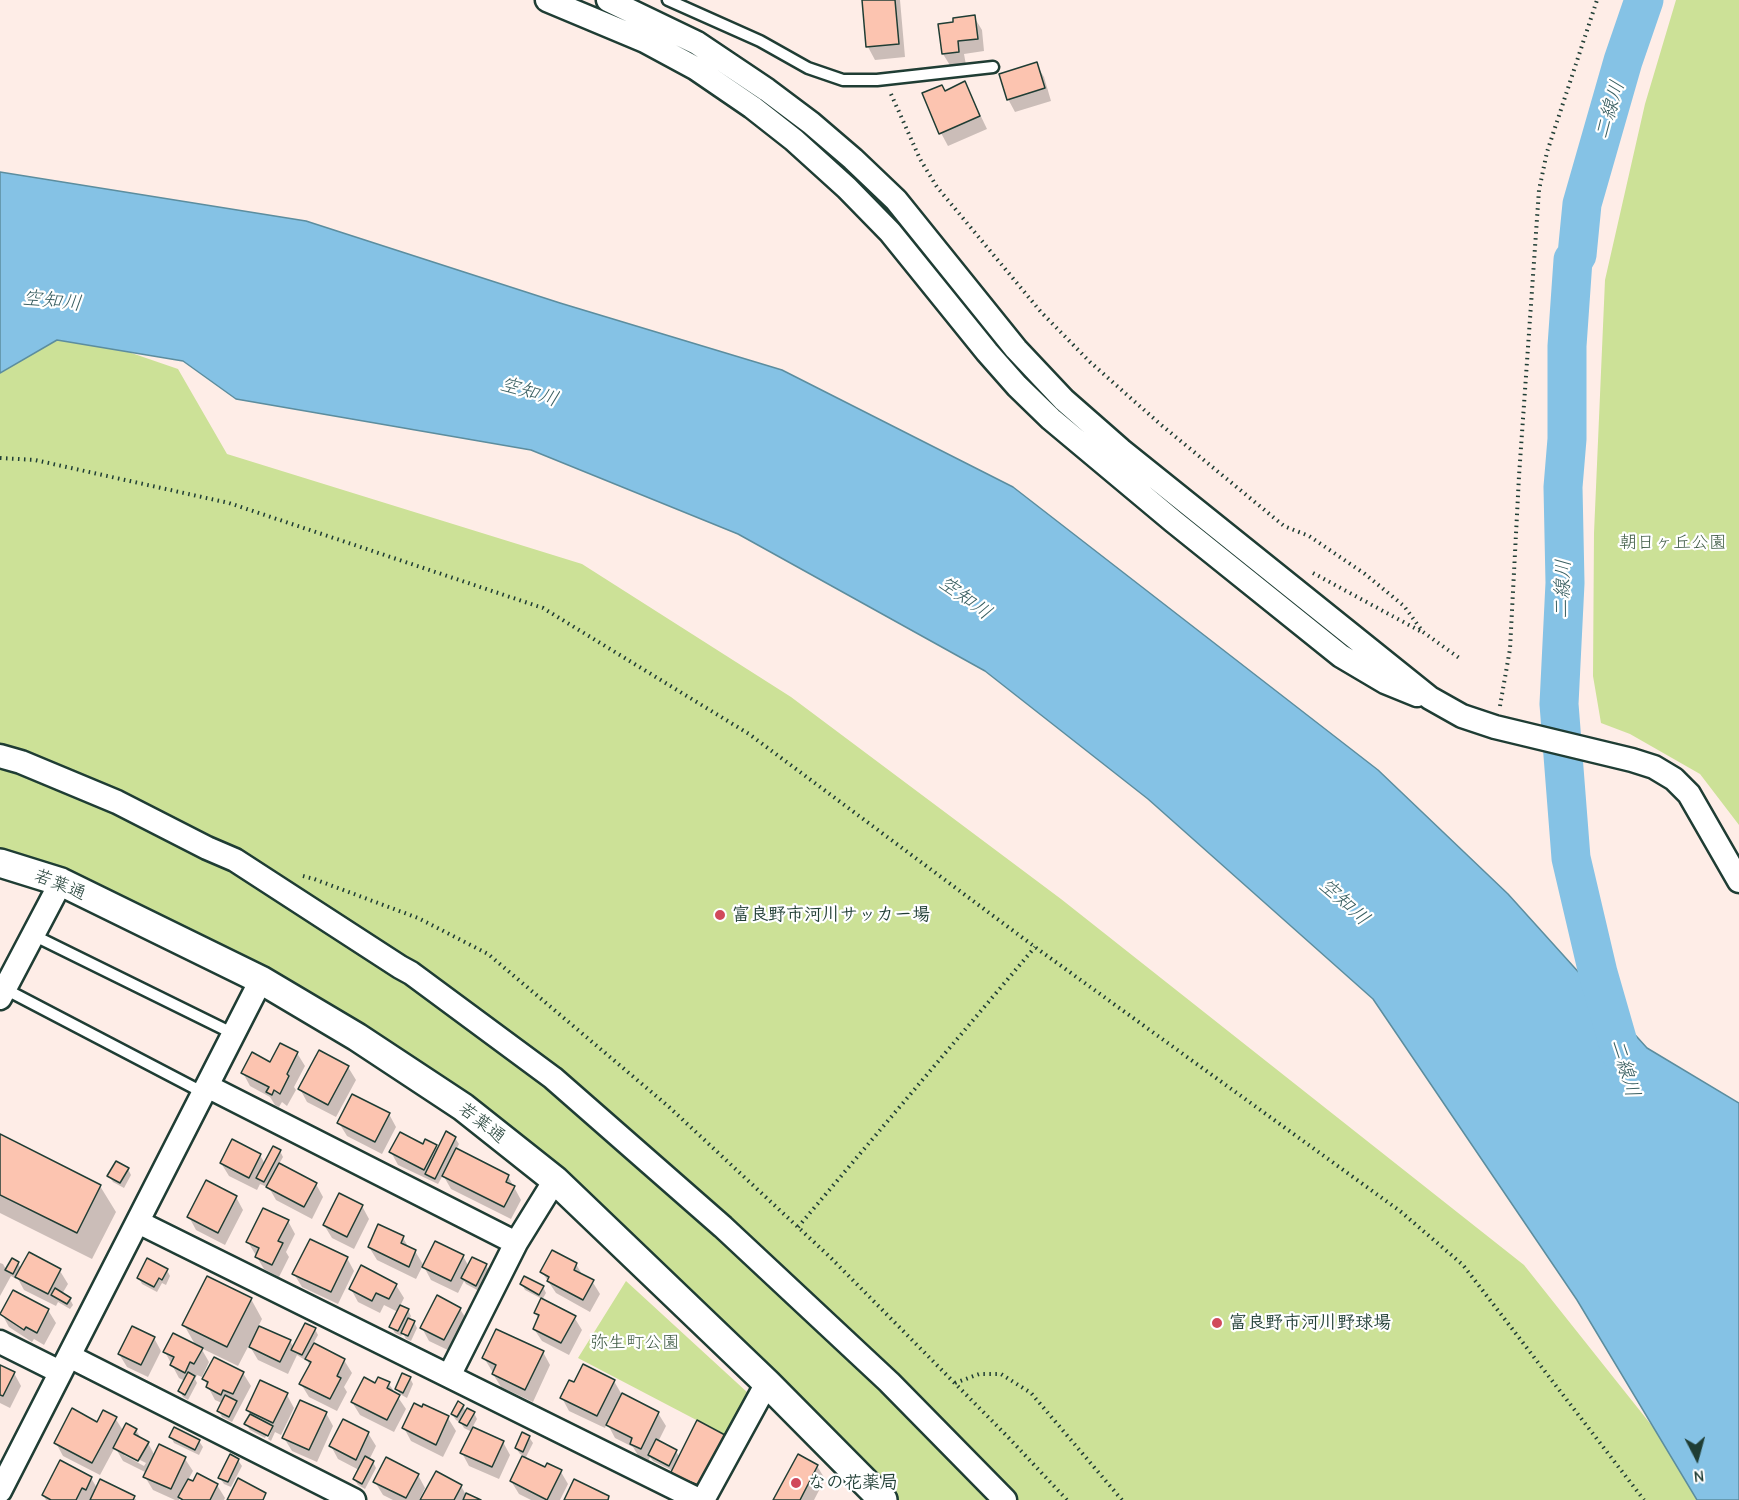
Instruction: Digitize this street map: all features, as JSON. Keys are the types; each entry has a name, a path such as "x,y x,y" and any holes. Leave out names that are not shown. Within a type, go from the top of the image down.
{"street":[{"path":"547,0 645,41 695,68 795,140 890,232 1009,377 1082,447 1341,656 1385,682 1410,693 1430,698"},
{"path":"617,2 697,43 802,117 853,159 896,200 1016,349 1064,400 1121,450 1430,698 1462,716 1495,727 1654,766 1674,779 1689,794 1739,881"},
{"path":"0,756 21,762 117,802 235,860 440,994 553,1078 723,1227 889,1382 1005,1500"},
{"name":"若葉通","path":"0,863 61,882 261,980 357,1037 453,1100 555,1180 767,1383 883,1500"},
{"path":"2,994 61,882"},
{"path":"0,1491 261,980"},
{"path":"205,1090 516,1243"},
{"path":"449,1376 516,1243 555,1180"},
{"path":"138,1222 701,1500 767,1383"},
{"path":"0,1342 64,1364 354,1500"}],"lane":[{"path":"668,0 760,41 808,68 843,80 884,79 993,67"},
{"path":"33,935 234,1034"},
{"path":"2,994 205,1090"}],"path":[{"path":"1495,727 1510,649 1519,476 1539,190 1547,152 1597,0"},
{"path":"884,79 920,159 937,187 1041,312 1090,362 1160,424 1284,526 1309,536 1365,574 1404,606 1423,632"},
{"path":"0,458 36,460 229,503 543,608 749,734 1035,946 1400,1211 1463,1265 1644,1500"},
{"path":"1308,571 1423,632 1462,660"},
{"path":"303,876 418,918 488,954 668,1106 830,1257 1067,1500"},
{"path":"798,1227 1035,946"},
{"path":"955,1383 979,1374 1001,1374 1031,1393 1122,1500"}],"green space":[{"name":"朝日ヶ丘公園","path":"1676,0 1739,0 1739,825 1700,774 1630,734 1601,723 1593,676 1594,533 1605,280 1645,104"},
{"path":"50,325 178,369 227,454 582,564 791,697 1061,899 1524,1265 1711,1500 883,1500 555,1180 357,1037 0,863 0,352"},
{"name":"弥生町公園","path":"626,1281 748,1393 725,1435 578,1358"}],"water":[{"name":"空知川","path":"0,172 306,221 560,303 782,370 1013,487 1378,770 1508,894 1647,1048 1739,1103 1739,1500 1697,1500 1577,1300 1373,999 1148,799 985,671 738,534 531,450 236,399 183,361 57,340 0,373"}],"building":[{"path":"862,0 895,0 899,44 866,47"},
{"path":"975,15 978,39 958,41 959,52 942,54 938,24 953,22 953,18"},
{"path":"1037,62 1045,88 1007,100 999,74"},
{"path":"965,81 980,116 939,134 922,93 942,85 945,91"},
{"path":"280,1043 298,1052 280,1094 274,1090 272,1095 266,1092 269,1087 241,1073 252,1052 270,1062"},
{"path":"319,1050 349,1066 328,1105 298,1089"},
{"path":"352,1094 390,1113 375,1142 337,1123"},
{"path":"446,1131 456,1137 435,1179 425,1174"},
{"path":"400,1132 423,1144 425,1139 437,1145 424,1170 389,1152"},
{"path":"0,1134 101,1185 77,1233 0,1195"},
{"path":"232,1139 261,1154 249,1178 220,1163"},
{"path":"273,1146 281,1150 264,1182 256,1178"},
{"path":"456,1148 509,1175 506,1182 515,1186 504,1207 442,1176"},
{"path":"116,1161 129,1168 120,1183 107,1176"},
{"path":"279,1163 317,1183 304,1207 266,1187"},
{"path":"206,1180 237,1196 218,1233 187,1217"},
{"path":"339,1193 363,1205 347,1237 323,1225"},
{"path":"263,1208 289,1220 278,1241 283,1243 272,1265 255,1257 259,1248 246,1242"},
{"path":"378,1224 404,1236 401,1243 416,1250 409,1267 368,1247"},
{"path":"310,1239 348,1257 331,1292 292,1274"},
{"path":"435,1241 464,1255 451,1281 422,1267"},
{"path":"552,1250 577,1263 574,1270 594,1280 583,1300 547,1281 549,1277 540,1272"},
{"path":"29,1252 61,1269 48,1294 15,1277"},
{"path":"472,1257 487,1264 476,1286 461,1278"},
{"path":"12,1258 19,1262 13,1274 5,1270"},
{"path":"147,1258 168,1269 162,1280 159,1278 154,1287 137,1278"},
{"path":"361,1265 397,1284 389,1299 376,1293 372,1301 349,1289"},
{"path":"207,1276 252,1298 227,1347 182,1325"},
{"path":"524,1276 544,1286 539,1295 520,1284"},
{"path":"55,1288 71,1298 67,1304 51,1295"},
{"path":"13,1290 49,1309 37,1333 26,1327 24,1330 0,1314"},
{"path":"437,1295 461,1308 444,1340 420,1328"},
{"path":"541,1298 576,1316 561,1343 533,1329 539,1315 534,1313"},
{"path":"400,1305 409,1309 398,1331 389,1327"},
{"path":"408,1318 415,1321 408,1336 401,1333"},
{"path":"305,1323 316,1328 302,1355 291,1350"},
{"path":"132,1326 155,1337 141,1365 118,1354"},
{"path":"259,1326 291,1340 280,1362 249,1347"},
{"path":"496,1329 544,1351 525,1390 492,1374 496,1365 482,1358"},
{"path":"173,1333 203,1348 194,1364 190,1362 185,1373 170,1365 174,1357 163,1352"},
{"path":"314,1343 345,1359 337,1376 341,1378 330,1399 299,1384 311,1362 305,1359"},
{"path":"214,1357 244,1372 233,1394 223,1390 221,1395 206,1387 208,1382 202,1379"},
{"path":"583,1364 615,1380 597,1416 560,1398 569,1380 574,1382"},
{"path":"0,1365 15,1372 3,1396 0,1395"},
{"path":"188,1372 195,1376 185,1395 178,1391"},
{"path":"402,1373 411,1377 403,1393 395,1389"},
{"path":"364,1377 375,1383 378,1377 390,1382 387,1388 400,1395 387,1420 351,1402"},
{"path":"260,1380 288,1393 273,1423 246,1410"},
{"path":"622,1393 659,1412 641,1449 630,1444 632,1438 606,1425"},
{"path":"225,1395 237,1401 229,1417 217,1411"},
{"path":"300,1400 327,1412 309,1450 282,1438"},
{"path":"458,1401 464,1405 457,1417 451,1414"},
{"path":"414,1403 422,1407 423,1404 449,1416 436,1445 402,1428"},
{"path":"72,1408 97,1422 103,1410 117,1417 92,1463 54,1443"},
{"path":"467,1408 475,1412 467,1426 459,1422"},
{"path":"250,1414 273,1426 268,1436 244,1424"},
{"path":"343,1419 369,1432 356,1460 329,1446"},
{"path":"697,1420 725,1435 701,1486 670,1474"},
{"path":"126,1423 137,1429 134,1434 149,1442 138,1461 113,1448"},
{"path":"174,1427 200,1440 195,1450 169,1437"},
{"path":"473,1427 504,1441 492,1467 460,1453"},
{"path":"522,1432 530,1436 523,1452 515,1448"},
{"path":"656,1439 677,1450 669,1466 648,1455"},
{"path":"159,1444 186,1457 171,1489 143,1477"},
{"path":"230,1454 239,1459 228,1482 218,1478"},
{"name":"なの花薬局","path":"798,1454 818,1465 800,1500 773,1500"},
{"path":"365,1456 374,1461 362,1484 353,1479"},
{"path":"522,1456 545,1467 547,1463 562,1470 547,1500 510,1481"},
{"path":"386,1457 419,1474 406,1498 373,1482"},
{"path":"60,1460 92,1477 86,1490 82,1488 76,1500 51,1500 42,1495"},
{"path":"436,1471 462,1485 454,1500 420,1500"},
{"path":"197,1473 218,1484 210,1500 183,1500 178,1497 188,1479 193,1481"},
{"path":"238,1478 266,1493 263,1500 227,1500"},
{"path":"100,1479 135,1496 133,1500 90,1500"},
{"path":"574,1479 609,1496 608,1500 564,1500"},
{"path":"466,1493 481,1500 463,1500"}],"waterway":[{"name":"二線川","path":"1621,1053 1598,973 1571,858 1559,704 1565,583 1563,487 1567,439 1567,346 1573,260 1577,255 1582,204 1623,61 1644,0"}],"place":[{"name":"富良野市河川サッカー場","path":"720,915"},
{"name":"富良野市河川野球場","path":"1217,1323"},
{"name":"なの花薬局","path":"796,1483"}]}
